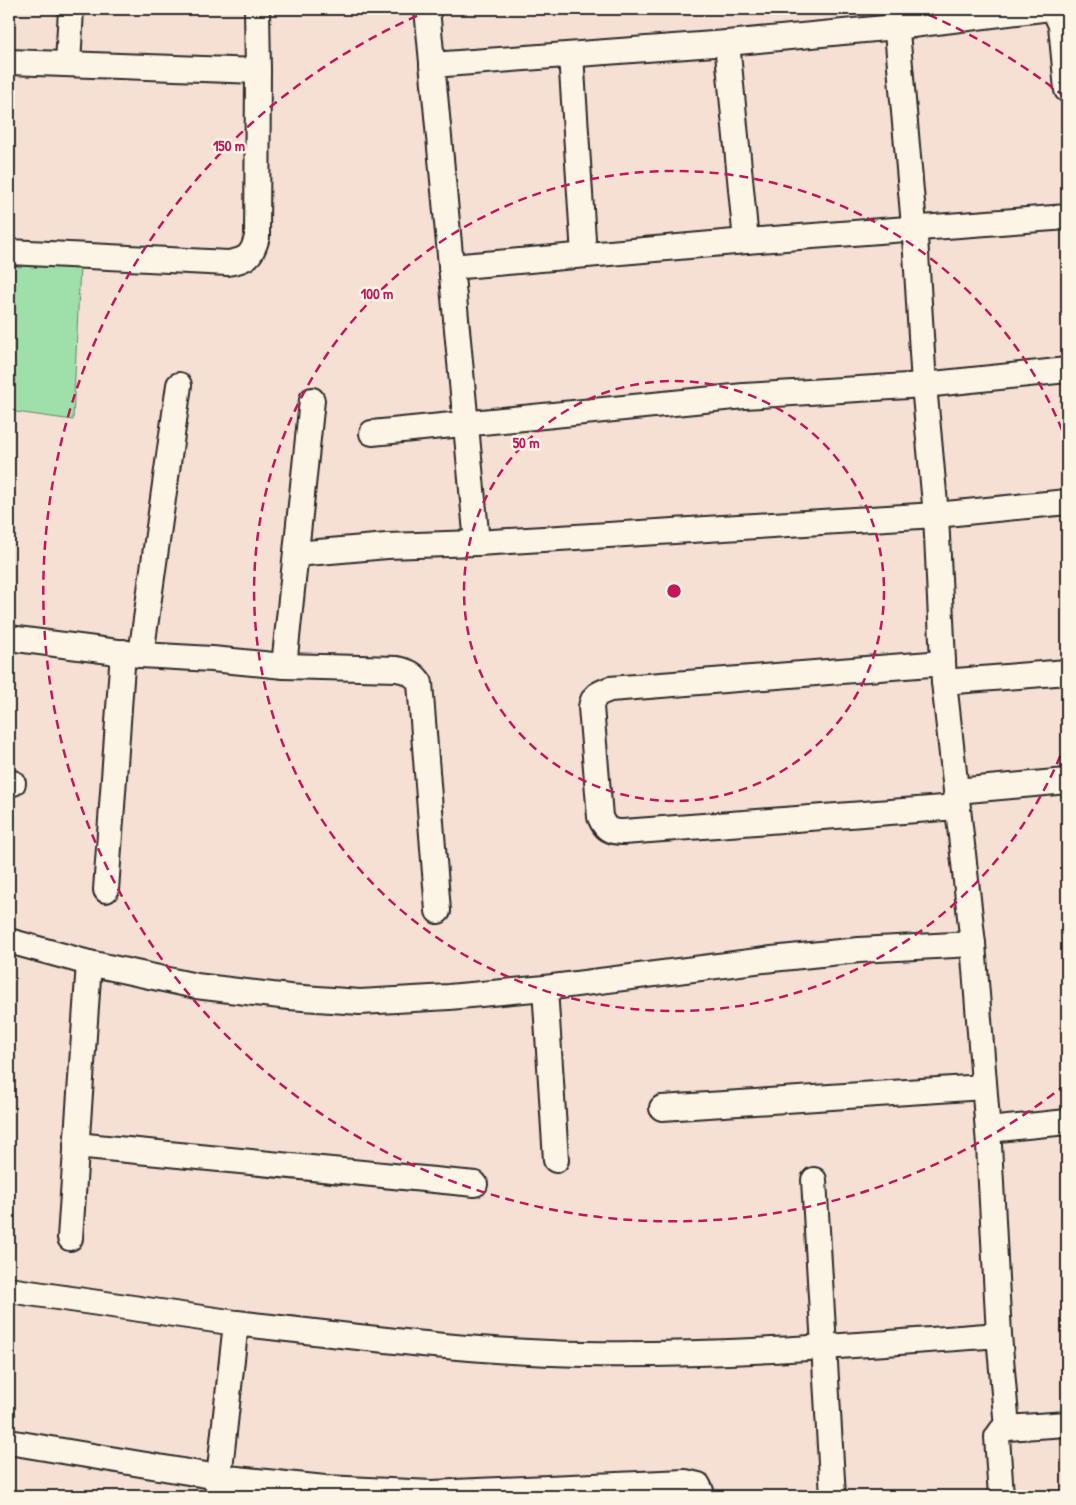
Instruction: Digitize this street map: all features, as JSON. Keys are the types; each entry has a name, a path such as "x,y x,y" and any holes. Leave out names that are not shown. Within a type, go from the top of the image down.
{"street":[{"path":"68,64 71,9"},
{"path":"9,252 228,263 242,261 253,252 257,237 257,9"},
{"path":"427,9 477,543"},
{"path":"432,65 727,43 895,18 1042,9"},
{"path":"1049,9 1054,10 1058,15 1061,25 1067,90"},
{"path":"895,18 914,228 924,385 936,514 943,672 973,944 988,1130 999,1335 1007,1428"},
{"path":"727,43 746,241"},
{"path":"570,55 584,255"},
{"path":"9,62 258,71"},
{"path":"451,266 746,241 1067,217"},
{"path":"372,433 744,396 924,385 1067,370"},
{"path":"106,890 132,654 179,385"},
{"path":"284,666 312,400"},
{"path":"296,554 387,546 477,543 936,514 1067,502"},
{"path":"9,638 132,654 284,666 397,668 407,671 420,683 438,911"},
{"path":"1067,672 943,672 620,689 599,693 593,699 591,707 600,817 604,827 612,832 957,799 1067,781"},
{"path":"9,941 89,963 196,986 289,997 360,1002 545,988 859,950 973,944"},
{"path":"70,1238 89,963"},
{"path":"545,988 556,1160"},
{"path":"662,1108 984,1087"},
{"path":"988,1130 1067,1122"},
{"path":"76,1144 475,1184"},
{"path":"814,1180 833,1496"},
{"path":"9,1290 236,1323 461,1348 575,1354 682,1354 823,1348 999,1335"},
{"path":"217,1486 236,1323"},
{"path":"1001,1496 997,1437 1002,1430 1007,1428 1067,1424"},
{"path":"9,1442 217,1486 325,1488 432,1493 685,1482 698,1485 701,1491 700,1496"}],"green space":[{"path":"9,262 80,265 73,420 9,411"}]}
